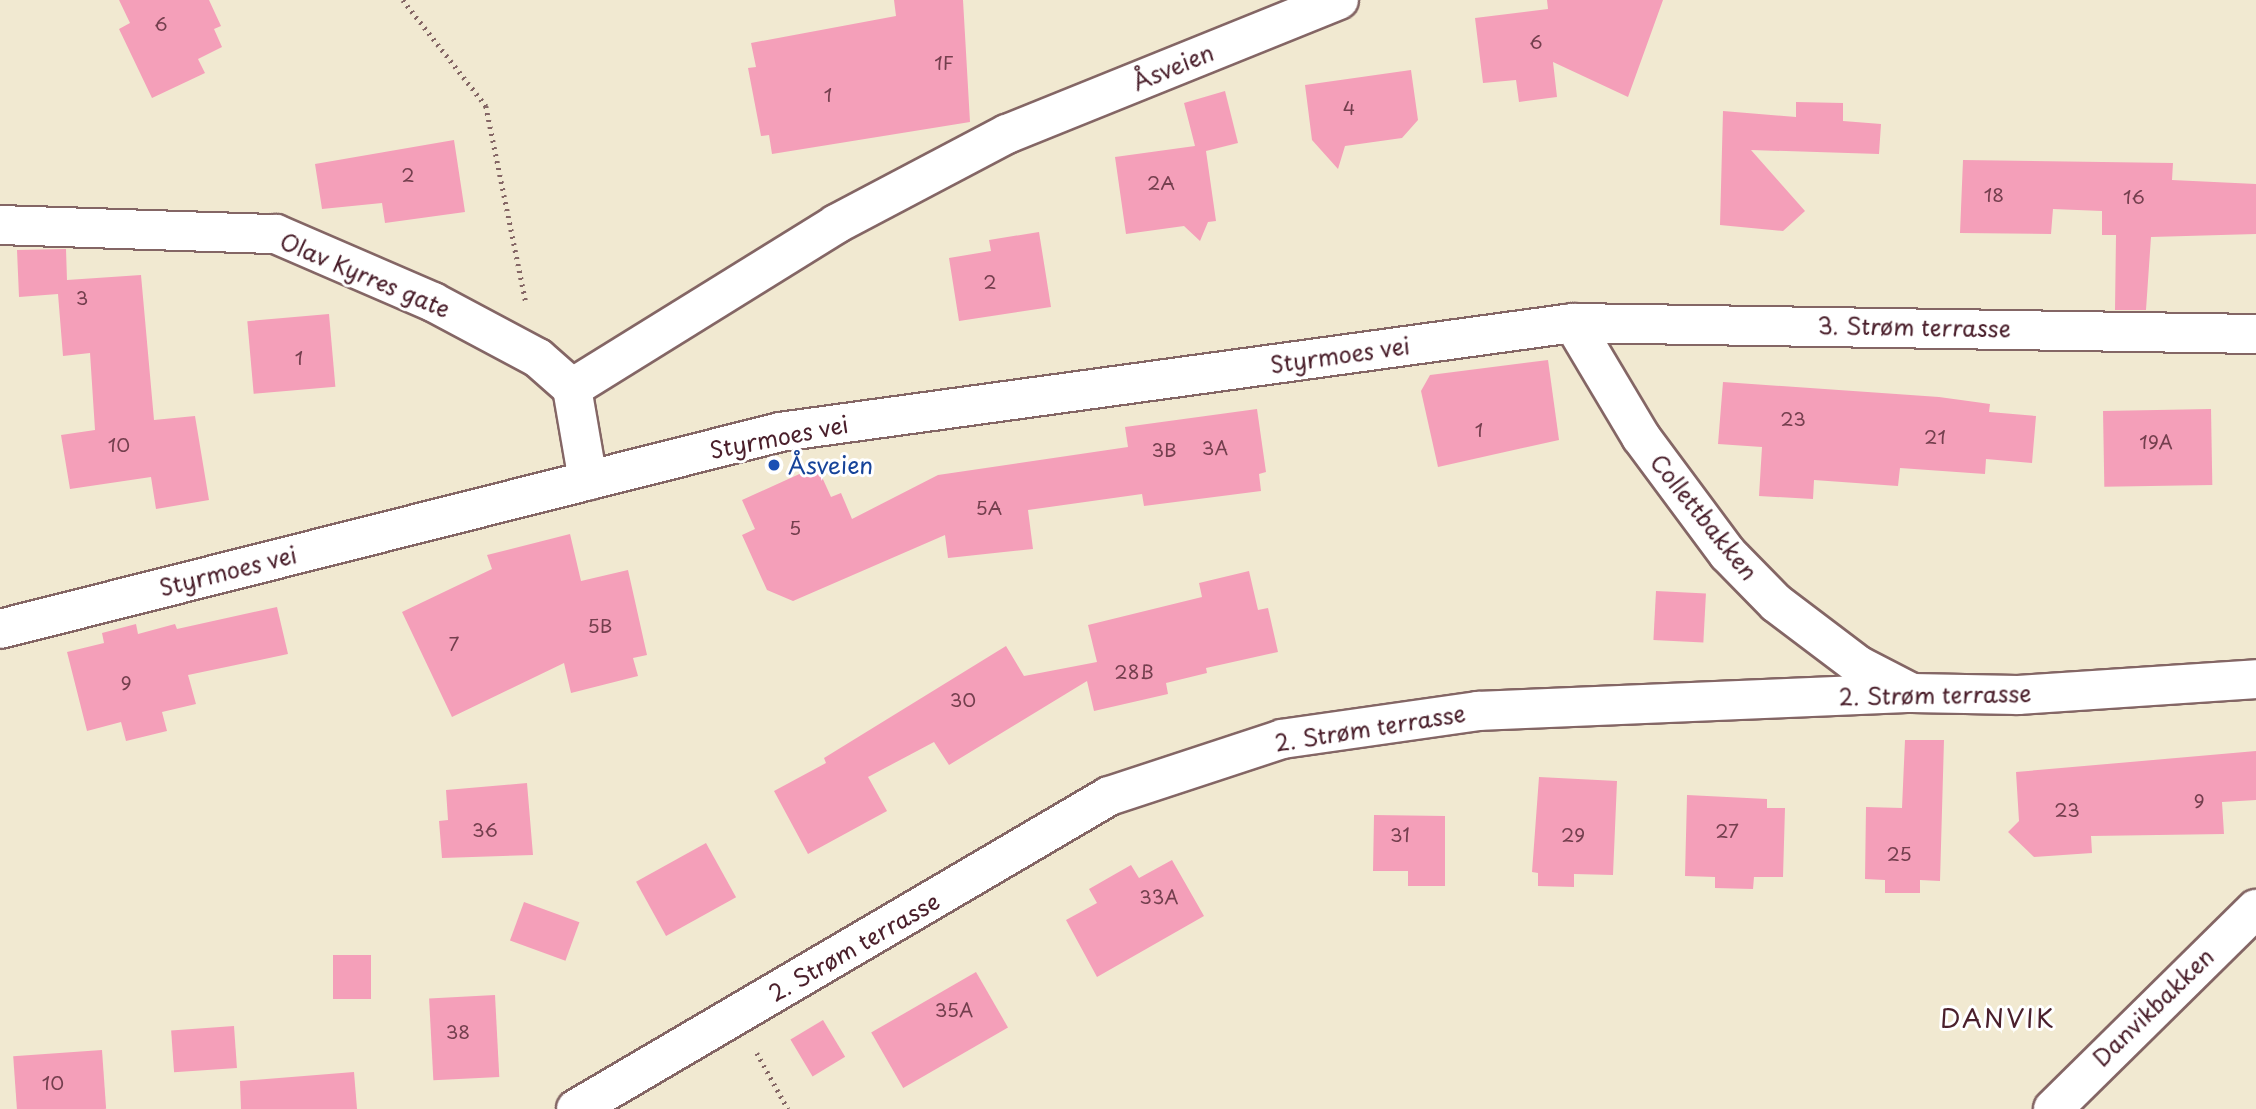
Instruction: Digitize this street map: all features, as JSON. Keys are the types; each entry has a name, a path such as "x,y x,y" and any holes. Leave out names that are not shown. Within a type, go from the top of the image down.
{"street":[{"name":"Åsveien","path":"572,388 836,223 1007,134 1339,0"},
{"name":"Olav Kyrres gate","path":"0,225 276,234 433,302 538,358 572,388"},
{"name":"3. Strøm terrasse","path":"1573,323 2256,334"},
{"name":"Styrmoes vei","path":"0,629 780,432 1573,323"},
{"name":"Collettbakken","path":"1573,323 1641,437 1728,554 1815,636 1912,693"},
{"path":"572,388 588,481"},
{"name":"2. Strøm terrasse","path":"576,1109 1109,796 1282,739 1478,711 1912,693 2018,695 2256,679"},
{"name":"Danvikbakken","path":"2053,1109 2256,909"}],"path":[{"path":"403,0 486,106 538,358"},
{"path":"736,1016 788,1109"}],"building":[{"path":"119,0 209,0 221,26 214,29 222,47 198,59 205,73 152,98 119,29 130,23"},
{"path":"894,0 963,0 970,122 772,154 769,135 761,136 748,68 756,67 751,43 896,16"},
{"path":"1547,0 1663,0 1628,97 1553,62 1557,97 1519,102 1516,80 1483,83 1475,18 1548,9"},
{"path":"1411,70 1418,120 1402,138 1345,146 1338,169 1312,140 1305,85"},
{"path":"1225,91 1238,143 1206,151 1216,221 1208,222 1200,241 1184,226 1126,234 1115,157 1195,146 1184,103"},
{"path":"1796,102 1843,103 1843,121 1881,124 1879,154 1751,150 1805,211 1783,231 1720,225 1723,111 1796,117"},
{"path":"454,140 465,212 385,223 382,203 322,209 315,164"},
{"path":"1963,160 2173,163 2172,180 2256,184 2256,234 2151,237 2146,310 2115,310 2116,235 2102,235 2102,211 2053,209 2051,234 1960,233"},
{"path":"1039,232 1051,307 959,321 949,258 991,251 989,240"},
{"path":"66,249 67,280 141,275 154,420 195,416 209,500 156,509 151,477 70,489 61,435 95,430 90,353 63,356 58,294 19,297 17,250"},
{"path":"329,314 335,387 254,394 247,321"},
{"path":"1548,360 1559,440 1438,467 1421,391 1430,375"},
{"path":"1723,382 1939,397 1990,404 1989,412 2036,416 2032,463 1986,459 1985,474 1900,468 1898,486 1814,480 1813,499 1759,496 1762,447 1718,444"},
{"path":"1257,409 1266,472 1259,474 1261,491 1144,506 1142,494 1028,510 1033,549 948,558 945,535 793,601 767,590 742,535 755,529 742,500 817,466 831,497 841,493 852,519 938,475 1128,447 1125,427"},
{"path":"2211,409 2212,485 2104,487 2103,411"},
{"path":"570,534 581,581 628,570 647,655 633,658 638,676 571,693 564,663 452,717 402,612 492,569 487,555"},
{"path":"1249,571 1258,610 1268,608 1278,652 1206,668 1207,673 1166,683 1168,694 1094,711 1087,681 949,765 934,742 868,777 887,811 808,854 774,791 826,763 824,758 1006,646 1024,676 1097,662 1088,625 1202,597 1199,583"},
{"path":"1656,591 1706,594 1703,643 1653,640"},
{"path":"277,607 288,654 188,675 196,704 162,712 167,731 126,741 121,722 87,731 67,652 104,643 102,633 136,624 138,634 175,624 177,629"},
{"path":"1905,740 1944,740 1940,881 1920,880 1920,893 1885,893 1885,880 1865,879 1866,807 1902,808"},
{"path":"2256,751 2256,800 2222,802 2224,834 2091,836 2092,853 2034,857 2008,832 2019,821 2016,772"},
{"path":"1539,777 1617,781 1613,875 1574,874 1574,887 1538,886 1538,873 1532,872"},
{"path":"527,783 533,855 442,858 439,821 448,820 446,790"},
{"path":"1687,795 1767,799 1767,808 1785,808 1783,877 1754,877 1753,889 1715,888 1715,877 1685,876"},
{"path":"1374,815 1445,816 1445,886 1408,886 1408,871 1373,871"},
{"path":"706,843 736,897 666,936 636,882"},
{"path":"1172,860 1204,916 1097,977 1066,920 1097,903 1089,889 1131,865 1139,878"},
{"path":"524,902 579,922 565,961 510,941"},
{"path":"333,955 371,955 371,999 333,999"},
{"path":"976,972 1008,1027 903,1088 871,1032"},
{"path":"495,995 499,1077 433,1080 429,998"},
{"path":"823,1020 845,1057 813,1076 790,1040"},
{"path":"234,1026 237,1068 174,1072 171,1030"},
{"path":"102,1050 106,1109 17,1109 13,1056"},
{"path":"354,1072 357,1109 241,1109 240,1081"}],"place":[{"name":"Åsveien","path":"774,465"}],"district":[{"name":"DANVIK","path":"1998,1018"}]}
